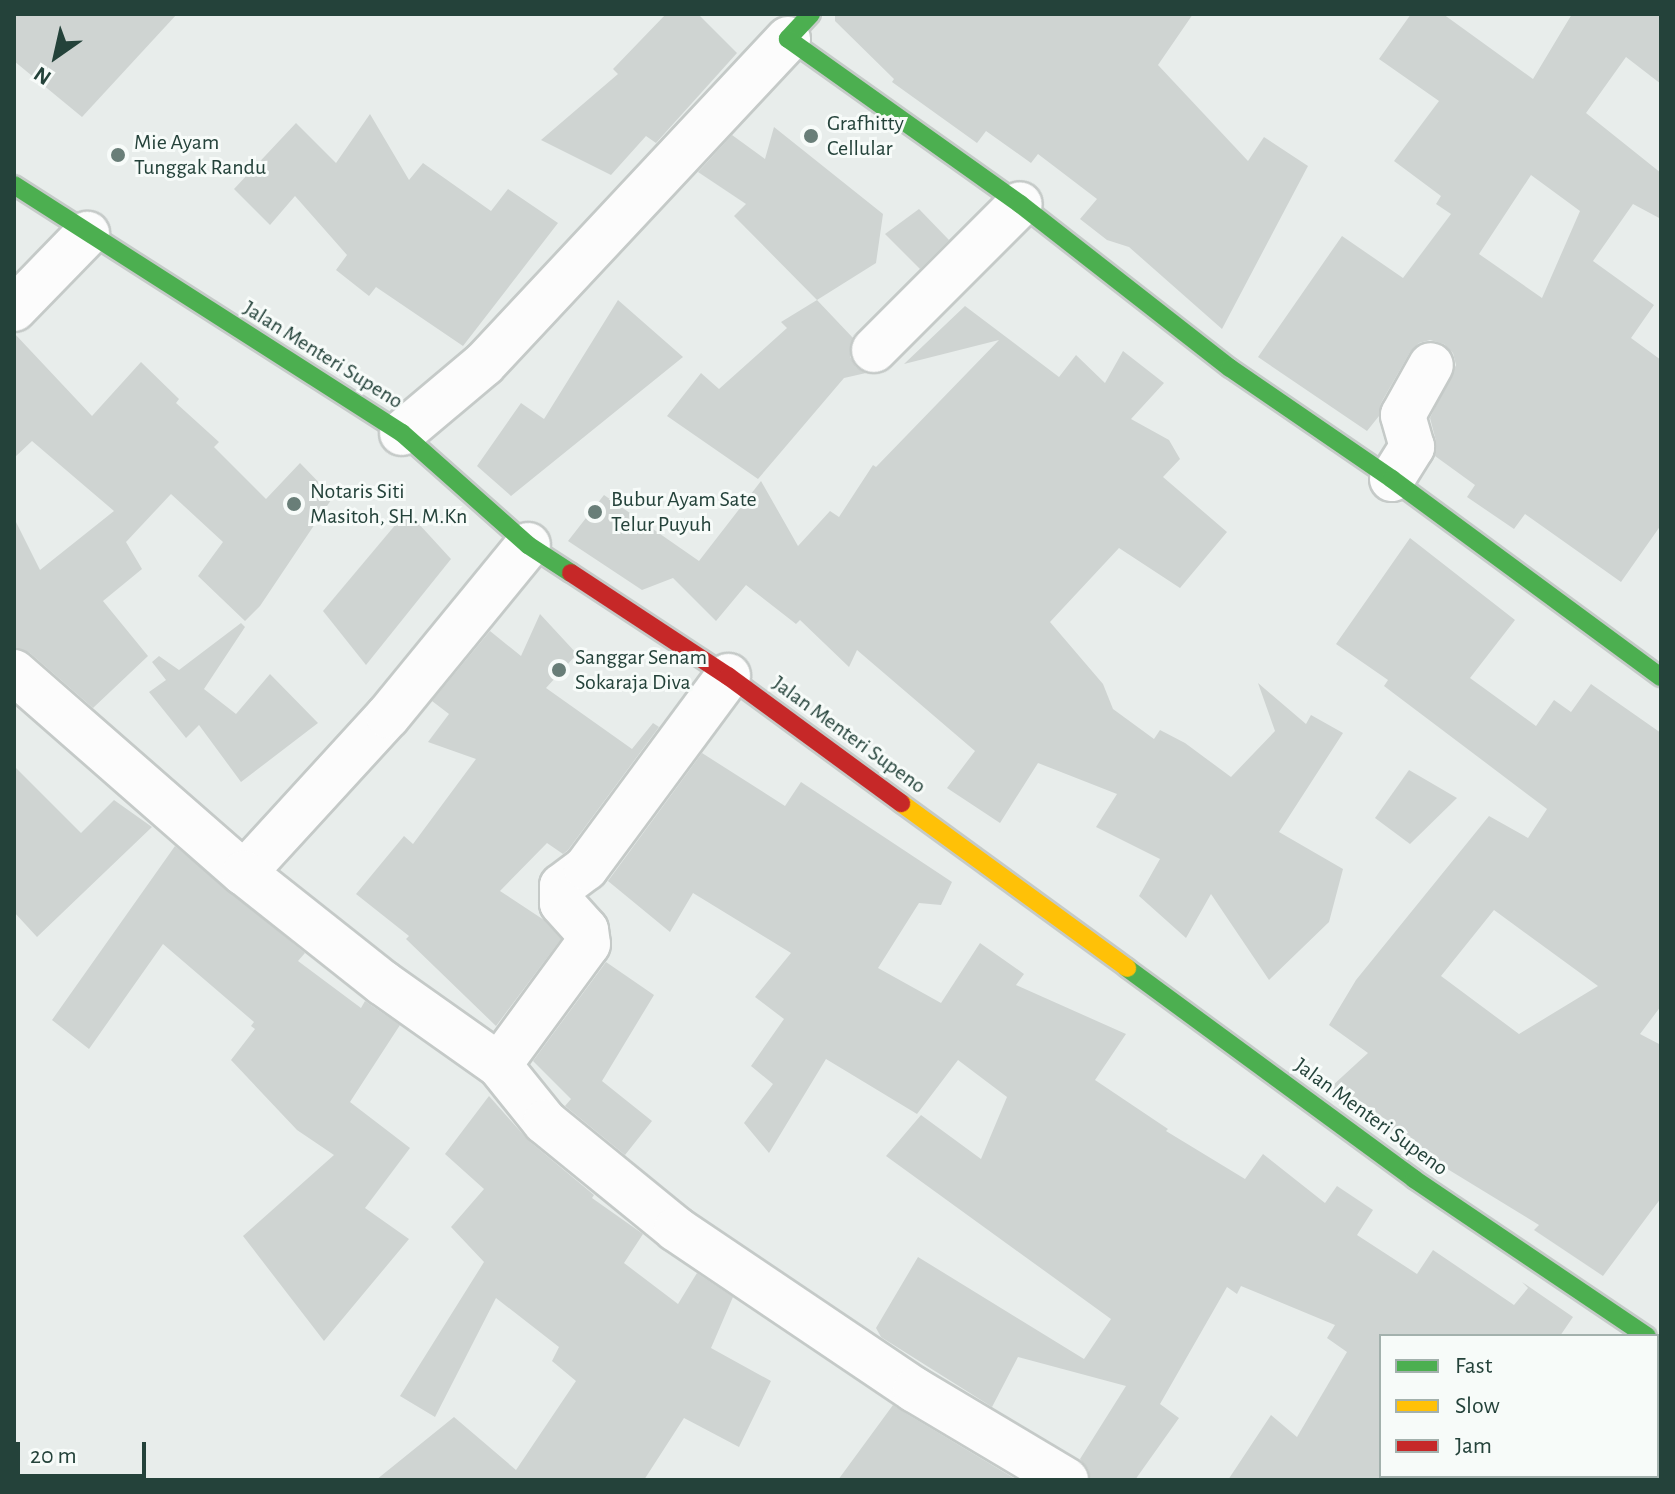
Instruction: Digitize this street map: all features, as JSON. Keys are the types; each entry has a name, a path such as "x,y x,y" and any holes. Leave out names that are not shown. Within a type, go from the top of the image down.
{"main road":[{"path":"799,26 1230,368 1392,479 1661,677"},
{"name":"Jalan Menteri Supeno","path":"14,185 402,433 528,545 728,676 1414,1179 1644,1334"}],"street":[{"path":"402,433 484,364 799,26"},
{"path":"874,350 1020,204"},
{"path":"14,309 87,234"},
{"path":"1392,479 1412,447 1403,415 1431,365"},
{"path":"244,873 388,716 528,545"},
{"path":"14,672 244,873 383,983 499,1065 545,1122 676,1229 883,1370 1008,1466 1066,1480"},
{"path":"499,1065 588,944 586,930 562,903 562,886 586,868 728,676"}],"building":[{"path":"14,14 177,14 82,117 14,61"},
{"path":"666,14 698,14 737,53 656,143 646,136 611,175 541,140 618,74 613,69"},
{"path":"835,14 1193,14 1158,65 1248,161 1264,137 1308,166 1222,329 1129,247 1107,240 1080,219 1097,199 1038,154 1031,163 986,131 977,143 892,82 894,79 835,21"},
{"path":"1411,14 1443,14 1533,79 1572,14 1661,14 1661,84 1626,57 1586,113 1661,173 1661,219 1633,204 1593,261 1654,305 1631,338 1661,360 1661,525 1621,582 1525,514 1514,529 1467,497 1475,485 1435,456 1436,441 1430,418 1456,365 1453,353 1444,344 1430,340 1419,343 1410,352 1381,403 1379,416 1367,431 1258,357 1342,236 1403,278 1451,214 1436,204 1441,196 1394,161 1439,101 1379,59","holes":["1531,175 1580,211 1542,298 1479,254"]},
{"path":"370,114 409,180 423,163 491,211 508,189 558,223 463,346 376,287 369,296 336,270 347,255 295,196 270,225 234,189 296,123 336,163"},
{"path":"774,127 883,214 876,263 817,300 734,216 746,204 698,172 732,135 765,159"},
{"path":"919,209 949,240 920,269 885,234"},
{"path":"618,300 683,357 511,496 477,466 521,403 544,419"},
{"path":"817,300 853,338 850,357 856,367 866,373 844,378 758,479 667,416 701,373 719,389 787,328 781,322"},
{"path":"965,306 1059,377 1076,355 1105,383 1123,351 1164,383 1131,419 1169,440 1180,459 1163,477 1227,532 1180,588 1119,548 1050,622 1103,684 1113,709 1154,739 1160,730 1185,743 1231,777 1275,731 1258,683 1306,724 1311,715 1343,733 1279,832 1343,869 1329,922 1269,980 1211,894 1186,938 1139,896 1160,859 1096,827 1117,794 1038,763 1000,823 947,788 975,751 857,650 849,667 800,620 796,624 746,585 716,621 673,578 642,590 568,541 604,495 699,561 761,481 798,546 830,511 839,517 873,465 876,467 999,340 904,364"},
{"path":"14,333 92,416 141,362 179,399 176,403 219,442 214,447 266,499 300,463 333,497 260,606 245,621 198,576 223,542 171,494 126,542 142,569 103,601 148,656 93,708 30,653 14,648 14,518 40,570 114,511 32,441 14,458"},
{"path":"407,511 451,559 366,665 323,611"},
{"path":"1410,538 1515,620 1470,678 1536,726 1554,700 1571,712 1591,684 1661,733 1661,1006 1640,1034 1661,1045 1661,1198 1603,1276 1534,1230 1539,1225 1418,1151 1331,1087 1368,1053 1329,1025 1356,980 1489,816 1528,838 1547,809 1384,686 1388,680 1336,644","holes":["1494,910 1598,986 1519,1034 1441,976"]},
{"path":"540,614 577,654 546,688 632,749 653,723 659,727 568,850 563,854 547,843 500,891 544,920 561,939 496,1026 406,939 409,936 356,894 404,836 413,844 476,759 428,742 449,714 432,701 490,631 521,656"},
{"path":"241,623 245,627 204,689 236,714 270,674 318,723 241,782 199,725 186,738 149,692 166,680 152,662 159,656 179,670"},
{"path":"702,753 785,806 801,782 952,882 941,905 919,903 878,968 941,1003 980,943 1024,974 1016,985 1126,1034 1095,1080 1168,1129 1166,1131 1245,1179 1263,1154 1325,1203 1337,1186 1373,1210 1357,1235 1417,1274 1433,1250 1514,1305 1528,1288 1522,1282 1573,1317 1561,1334 1379,1334 1381,1480 1228,1480 1271,1415 1297,1437 1347,1352 1327,1338 1335,1325 1241,1286 1237,1294 1227,1287 1160,1404 1179,1418 1135,1480 1091,1480 1088,1469 1080,1459 1126,1386 1018,1357 992,1407 881,1337 876,1328 918,1257 1084,1359 1111,1319 886,1156 921,1115 981,1159 1007,1097 958,1060 917,1114 826,1059 769,1153 744,1123 773,1084 751,1066 784,1019 755,997 791,953 693,893 670,932 608,881"},
{"path":"14,766 81,833 114,800 152,827 37,937 14,912"},
{"path":"1409,770 1457,798 1410,844 1375,818"},
{"path":"175,846 305,953 298,961 361,1008 365,1001 400,1025 350,1102 410,1148 365,1208 409,1239 324,1341 243,1236 334,1155 297,1130 231,1060 255,1029 251,1026 254,1022 163,944 89,1049 52,1020"},
{"path":"606,962 654,995 602,1081 652,1121 625,1155 565,1106 571,1099 533,1061"},
{"path":"489,1096 529,1141 594,1195 592,1198 643,1234 624,1263 678,1304 697,1273 733,1297 711,1348 771,1381 739,1447 684,1418 644,1480 376,1480 454,1417 516,1470 576,1381 552,1361 559,1347 496,1298 435,1417 400,1396 484,1262 451,1227 484,1189 445,1154"},
{"path":"893,1405 902,1411 1017,1480 838,1480"}],"traffic: fast":[{"path":"811,14 788,39 1020,204 1230,368 1392,479 1661,677"},
{"path":"14,185 402,433 528,545 571,573"},
{"path":"1127,968 1414,1179 1644,1334"}],"traffic: slow":[{"path":"901,803 1127,968"}],"traffic: jam":[{"path":"571,573 728,676 901,803"}],"place":[{"name":"Grafhitty Cellular","path":"811,136"},
{"name":"Mie Ayam Tunggak Randu","path":"118,155"},
{"name":"Notaris Siti Masitoh, SH. M.Kn","path":"294,504"},
{"name":"Bubur Ayam Sate Telur Puyuh","path":"595,512"},
{"name":"Sanggar Senam Sokaraja Diva","path":"559,670"}]}
